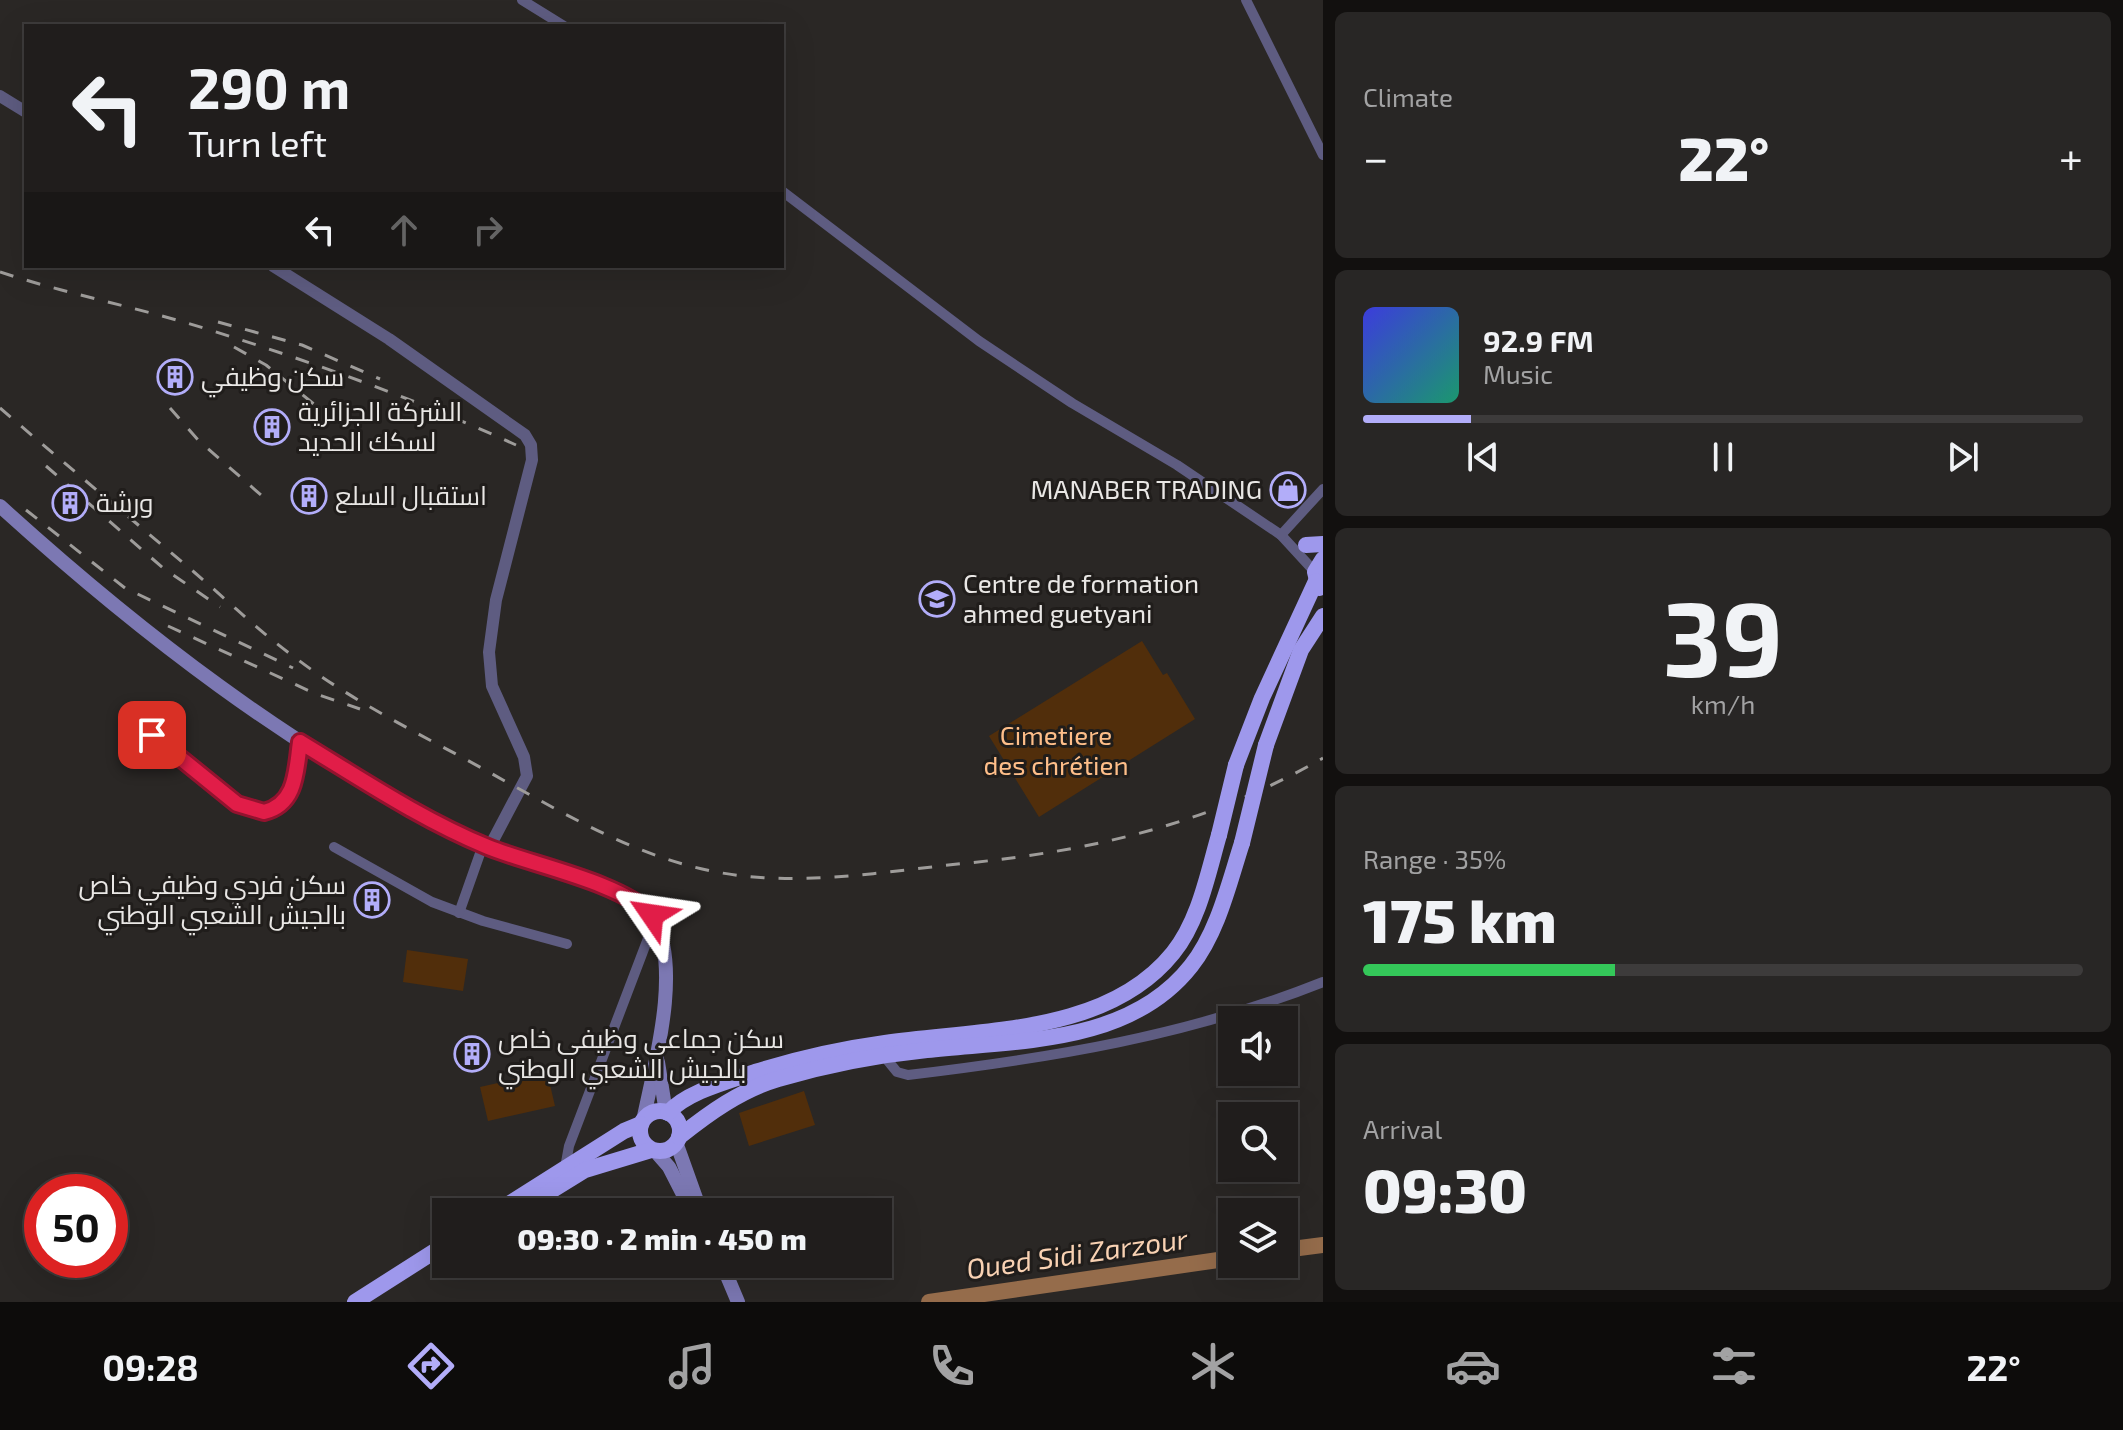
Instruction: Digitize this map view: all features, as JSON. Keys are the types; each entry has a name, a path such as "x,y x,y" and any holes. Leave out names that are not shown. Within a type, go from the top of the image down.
{"highway":[{"path":"518,1198 656,1112 667,1113 733,1080 811,1056 1042,1022 1097,1007 1120,996 1157,970 1174,951 1204,887 1236,765 1262,698 1319,576"},
{"path":"540,1198 585,1170 653,1150 667,1150 734,1099 776,1080 884,1056 1074,1033 1150,1003 1192,965 1225,895 1242,843 1266,745 1301,650 1323,616"},
{"path":"667,1113 679,1126 678,1140"},
{"path":"642,1123 640,1136 653,1150"},
{"path":"355,1302 432,1253"},
{"path":"375,1302 432,1266"}],"main road":[{"path":"0,506 55,556 220,690 300,742 420,813 486,846 640,903 655,920 664,968 664,1023 642,1123"},
{"path":"656,1058 666,1095 667,1113"},
{"path":"678,1140 697,1198"},
{"path":"653,1150 669,1167 684,1198"},
{"path":"718,1278 728,1302"},
{"path":"728,1278 738,1302"}],"street":[{"path":"522,0 561,24"},
{"path":"1246,0 1323,155"},
{"path":"0,96 24,111"},
{"path":"784,193 979,341 1072,403 1177,465 1285,538 1319,576"},
{"path":"276,268 389,339 525,435 531,445 532,460 496,600 489,652 492,686 524,757 527,776 486,846 459,913"},
{"path":"1285,538 1323,489"},
{"path":"1307,507 1323,507"},
{"path":"1285,538 1315,544 1323,553"},
{"path":"128,715 237,804 264,812 285,801 291,791 300,742"},
{"path":"334,847 407,890 459,913 567,944"},
{"path":"565,1168 569,1146 655,920"},
{"path":"639,961 654,958 664,968"},
{"path":"884,1056 897,1072 908,1075 1077,1054 1219,1019 1323,982"}],"green space":[{"name":"Cimetiere des chrétien","path":"1142,641 1163,675 1167,673 1195,719 1039,817 989,736"},
{"path":"407,950 468,959 463,991 403,982"},
{"path":"547,1072 555,1106 488,1121 480,1087"},
{"path":"804,1091 815,1125 749,1146 739,1113"}],"waterway":[{"name":"Oued Sidi Zarzour","path":"1298,1248 1323,1245"},
{"name":"Oued Sidi Zarzour","path":"929,1302 1218,1260"}],"railway":[{"path":"0,272 186,323 290,356 366,383 516,445"},
{"path":"218,322 302,345 380,379"},
{"path":"234,347 266,365 331,418"},
{"path":"0,408 270,639 346,693 582,823 636,848 692,867 753,877 814,878 907,870 1062,850 1152,830 1195,816 1281,781 1323,758"},
{"path":"170,408 198,440 261,495"},
{"path":"46,466 163,568 220,607"},
{"path":"26,510 125,588 293,668"},
{"path":"168,626 316,694 360,709"}],"place":[{"name":"سكن وظيفي","path":"175,377"},
{"name":"الشركة الجزائرية لسكك الحديد","path":"272,427"},
{"name":"MANABER TRADING","path":"1288,490"},
{"name":"استقبال السلع","path":"309,496"},
{"name":"ورشة","path":"70,503"},
{"name":"Centre de formation ahmed guetyani","path":"937,599"},
{"name":"سكن فردي وظيفي خاص بالجيش الشعبي الوطني","path":"372,900"},
{"name":"سكن جماعي وظيفي خاص بالجيش الشعبي الوطني","path":"472,1054"}],"route":[{"path":"152,735 237,804 264,812 273,810 285,801 291,791 300,742 431,819 483,845 605,888 640,903 652,915"}]}
